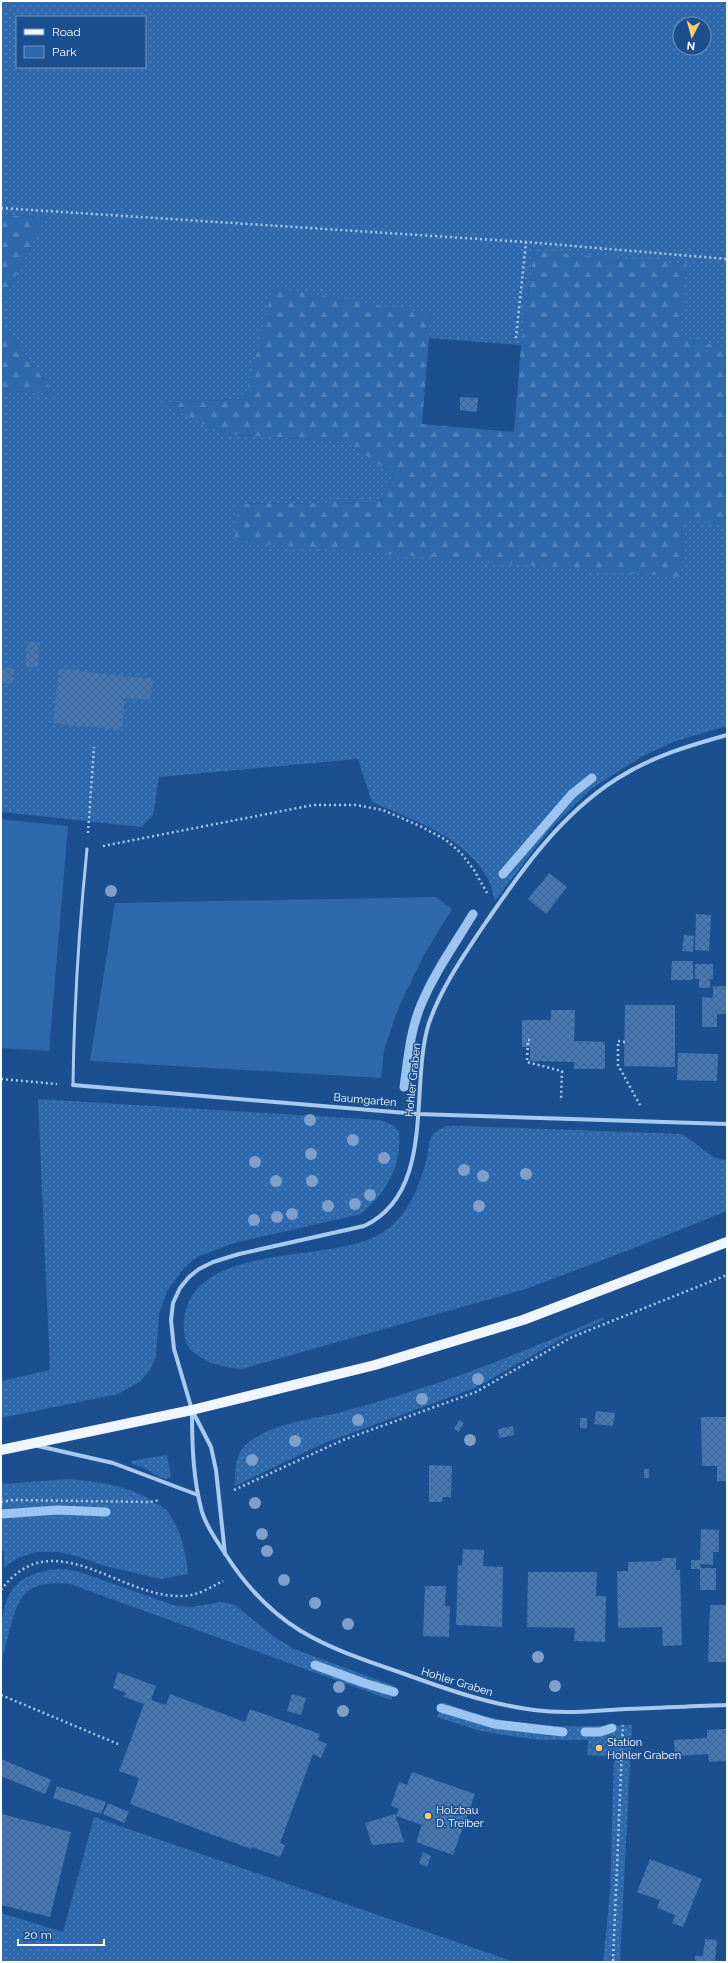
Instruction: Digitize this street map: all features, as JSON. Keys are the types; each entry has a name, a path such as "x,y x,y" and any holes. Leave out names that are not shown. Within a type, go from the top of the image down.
{"main road":[{"path":"1,1450 192,1410 375,1365 523,1320 727,1242"}],"street":[{"name":"Hohler Graben","path":"225,1554 219,1491 211,1447 192,1410 174,1348 171,1325 173,1303 180,1288 199,1269 213,1262 239,1254 350,1230 374,1222 387,1211 405,1184 415,1143 422,1059 428,1025 436,1003 448,979 495,909 532,858 561,825 616,779 654,758 684,746 727,735"},
{"name":"Baumgarten","path":"73,1085 418,1114 727,1124"},
{"name":"Hohler Graben","path":"192,1410 192,1449 198,1495 207,1526 237,1573 264,1603 299,1631 327,1646 376,1665 463,1694 499,1704 535,1710 574,1712 727,1705"},
{"path":"30,1444 113,1463 198,1495"}],"lane":[{"path":"73,1085 74,1029 80,922 87,849"}],"path":[{"path":"1,208 526,242 727,259"},
{"path":"516,338 526,242"},
{"path":"88,823 94,747"},
{"path":"87,849 313,805 356,805 383,810 422,827 446,840 461,852 474,870 495,909"},
{"path":"530,1040 528,1040 528,1062 562,1071 561,1118"},
{"path":"625,1042 618,1041 618,1065 649,1121"},
{"path":"1,1080 73,1085"},
{"path":"219,1491 236,1490 343,1440 476,1392 572,1337 727,1275"},
{"path":"1,1502 13,1500 150,1502 164,1500"},
{"path":"1,1590 21,1570 38,1562 48,1560 71,1563 151,1590 174,1596 194,1594 237,1573"},
{"path":"1,1695 118,1744"},
{"path":"613,1961 624,1709"}],"green space":[{"path":"1,1 727,1 727,348 679,337 534,251 521,345 429,338 431,314 245,399 161,403 225,434 347,442 394,475 380,502 239,504 680,577 686,520 727,524 727,726 673,742 641,757 591,789 550,829 495,901 490,883 480,867 454,842 422,824 372,802 358,759 159,777 153,815 142,827 1,812 1,390 55,394 1,323 1,304 45,217 1,215"},
{"path":"1,215 45,217 1,304"},
{"path":"534,251 687,264 679,337 727,348 727,524 686,521 680,577 234,542 239,504 380,502 394,475 347,442 224,434 160,403 245,399 273,287 431,314 422,424 514,432 521,345"},
{"path":"1,323 55,394 1,390"},
{"path":"1,819 68,826 49,1051 1,1048"},
{"path":"436,897 452,909 424,955 400,1004 384,1050 381,1078 90,1061 115,903"},
{"path":"38,1099 380,1120 393,1125 399,1131 398,1156 391,1177 385,1187 370,1206 361,1214 234,1243 197,1257 184,1268 167,1291 159,1314 156,1356 151,1368 141,1381 118,1394 1,1418 1,1381 50,1370"},
{"path":"446,1126 681,1134 714,1157 727,1160 727,1211 526,1289 242,1369 222,1366 209,1362 189,1348 185,1336 184,1319 193,1294 211,1277 236,1266 266,1259 355,1244 378,1235 388,1229 410,1204 415,1194 423,1172 432,1135"},
{"path":"604,1317 604,1320 565,1337 475,1388 324,1443 235,1486 238,1456 244,1446 269,1430 292,1423 338,1413 429,1386 504,1358"},
{"path":"167,1455 171,1477 164,1479 146,1469 132,1464 131,1461"},
{"path":"69,1479 102,1483 124,1488 144,1496 163,1507 169,1513 178,1529 185,1551 188,1574 161,1579 105,1566 80,1557 58,1552 36,1552 18,1558 4,1567 4,1552 1,1549 1,1484"},
{"path":"60,1569 77,1571 176,1606 192,1607 221,1602 235,1605 273,1636 294,1649 397,1687 391,1700 70,1584 54,1583 41,1585 31,1589 24,1595 15,1613 1,1660 4,1611 8,1598 15,1587 25,1578 40,1572"},
{"path":"443,1702 465,1710 502,1720 534,1725 632,1725 620,1962 603,1962 610,1894 614,1757 587,1755 588,1740 541,1740 477,1730 437,1717"},
{"path":"94,1817 514,1962 1,1962 1,1913 63,1932"}],"building":[{"path":"460,397 478,398 477,412 460,410"},
{"path":"28,642 40,643 38,667 25,667"},
{"path":"1,667 14,668 12,684 1,683"},
{"path":"59,669 153,679 150,700 125,698 122,730 53,723"},
{"path":"549,873 567,887 546,914 528,899"},
{"path":"696,914 711,915 709,951 695,950"},
{"path":"684,935 694,936 693,952 682,951"},
{"path":"672,961 693,961 693,980 671,980"},
{"path":"695,964 713,964 713,979 710,979 710,988 699,988 699,979 695,979"},
{"path":"713,986 727,986 727,1014 717,1014 717,1027 702,1027 702,997 713,998"},
{"path":"625,1005 675,1005 675,1067 624,1066"},
{"path":"551,1010 575,1010 574,1041 605,1042 605,1069 574,1069 574,1062 530,1061 530,1047 522,1047 522,1020 551,1020"},
{"path":"678,1053 718,1054 717,1081 677,1080"},
{"path":"596,1411 615,1413 613,1426 594,1424"},
{"path":"701,1417 727,1417 727,1481 717,1481 717,1466 702,1466"},
{"path":"580,1418 587,1418 587,1428 580,1428"},
{"path":"459,1420 464,1423 459,1432 454,1429"},
{"path":"513,1426 514,1435 499,1438 498,1429"},
{"path":"429,1465 452,1466 451,1497 443,1497 442,1502 429,1502"},
{"path":"644,1469 649,1469 649,1478 644,1478"},
{"path":"701,1529 719,1530 719,1552 713,1552 713,1565 700,1564 701,1568 716,1568 716,1590 700,1590 700,1569 691,1569 691,1560 700,1560"},
{"path":"463,1549 484,1550 483,1566 503,1567 502,1627 456,1625 458,1565 462,1566"},
{"path":"662,1558 676,1558 676,1570 680,1570 682,1645 663,1646 662,1627 618,1628 617,1571 628,1571 628,1562 662,1561"},
{"path":"528,1572 597,1572 596,1596 606,1596 605,1642 574,1641 575,1628 527,1627"},
{"path":"425,1586 446,1586 445,1606 450,1606 449,1637 423,1636"},
{"path":"710,1605 727,1605 727,1662 708,1662"},
{"path":"118,1672 156,1686 151,1700 166,1705 170,1694 245,1722 250,1709 320,1734 318,1740 327,1744 321,1758 313,1754 280,1843 285,1845 280,1857 252,1847 251,1849 130,1804 139,1778 119,1771 144,1704 124,1697 126,1693 113,1688"},
{"path":"292,1694 306,1698 301,1715 287,1711"},
{"path":"727,1729 727,1761 709,1762 708,1754 675,1756 674,1740 707,1738 707,1730"},
{"name":"Station Hohler Graben","path":"594,1744 604,1744 604,1752 594,1752"},
{"path":"1,1759 51,1780 45,1794 1,1776"},
{"path":"412,1772 475,1794 453,1855 416,1842 422,1825 396,1816 399,1809 391,1806 399,1782 407,1785"},
{"path":"57,1786 106,1802 101,1814 53,1798"},
{"path":"108,1803 129,1812 124,1823 103,1814"},
{"path":"2,1814 71,1832 50,1917 1,1905"},
{"path":"395,1814 404,1842 372,1845 365,1823"},
{"path":"423,1852 431,1856 427,1867 419,1863"},
{"path":"650,1859 702,1879 683,1927 672,1923 675,1915 657,1908 660,1900 637,1892"},
{"path":"705,1939 717,1940 715,1962 695,1962 695,1956 703,1956"}],"waterway":[{"path":"503,874 572,794 592,778"},
{"path":"404,1087 408,1056 417,1015 438,970 473,914"},
{"path":"1,1514 58,1510 106,1512"},
{"path":"315,1665 394,1692"},
{"path":"441,1708 494,1724 563,1732"},
{"path":"585,1732 600,1732 612,1728"}],"place":[{"name":"Station Hohler Graben","path":"599,1748"},
{"name":"Holzbau D. Treiber","path":"428,1816"}]}
